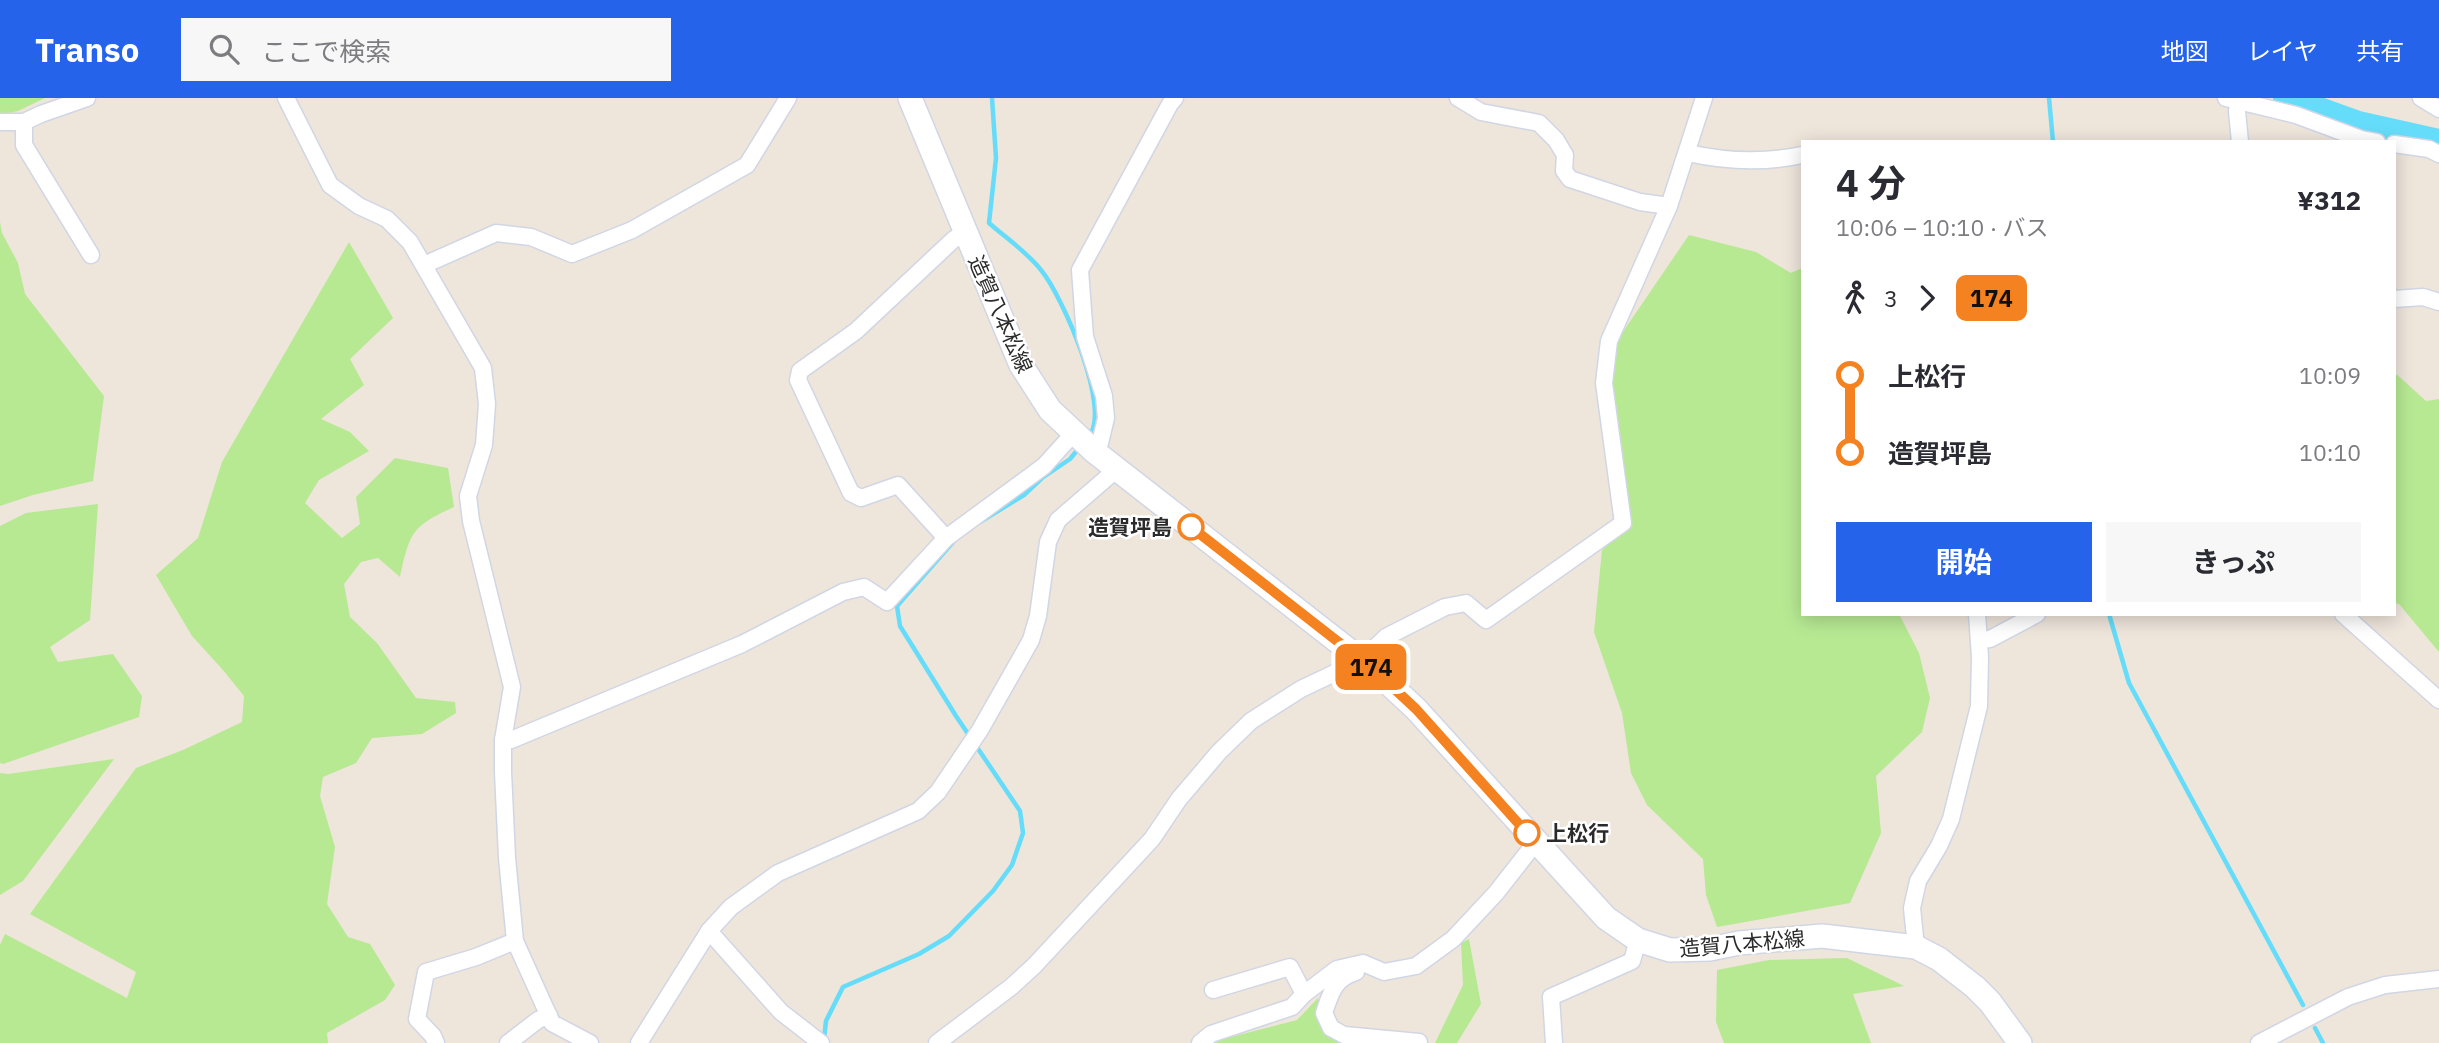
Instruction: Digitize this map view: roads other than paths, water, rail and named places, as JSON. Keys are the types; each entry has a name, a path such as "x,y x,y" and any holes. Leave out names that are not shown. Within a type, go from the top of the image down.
{"main road":[{"name":"造賀八本松線","path":"909,98 1021,365 1050,410 1083,443 1362,660 1416,709 1606,918 1638,940 1670,950 1710,949 1739,943 1822,936 1916,947 1939,959 1975,987 1990,1002 2020,1043"}],"street":[{"path":"0,122 24,122 87,98"},
{"path":"286,98 330,185 359,206 387,219 410,242 483,368 488,404 484,445 468,496 471,521 512,687 503,740 507,858 515,941 552,1023 590,1043"},
{"path":"424,265 496,233 531,237 572,254 632,230 747,165 788,98"},
{"path":"503,740 511,740 742,644 843,592 864,587 887,602 946,538 1044,466 1083,443 1100,443 1106,418 1104,396 1085,337 1080,270 1175,98"},
{"path":"1458,98 1481,111 1539,123 1556,140 1565,155 1564,171 1570,179 1640,202 1669,206"},
{"path":"937,1043 1012,987 1034,966 1152,839 1179,799 1219,752 1251,721 1301,689 1362,660 1386,637 1445,607 1465,603 1486,620 1623,523 1604,383 1609,341 1669,206 1704,98"},
{"path":"2421,98 2439,109"},
{"path":"2232,100 2237,111 2240,140"},
{"path":"2232,100 2296,115 2366,140"},
{"path":"24,122 24,145 91,255"},
{"path":"2396,144 2429,149 2439,154"},
{"path":"1688,153 1709,158 1764,160 1801,155"},
{"path":"946,538 898,485 860,498 851,493 797,380 800,371 856,331 943,248 965,232"},
{"path":"2396,299 2423,297 2439,302"},
{"path":"639,1043 709,930 731,907 778,873 918,811 937,792 980,730 1031,640 1038,616 1048,542 1058,520 1117,469"},
{"path":"1916,947 1912,908 1918,881 1939,846 1951,818 1979,706 1977,616"},
{"path":"1979,640 1990,639 2033,616"},
{"path":"2345,616 2439,700"},
{"path":"1200,1043 1211,1034 1292,1007 1304,994 1338,969 1363,963 1384,972 1416,966 1454,939 1496,893 1536,842"},
{"path":"709,930 781,1012 816,1040"},
{"path":"1554,1043 1551,997 1632,961 1638,940"},
{"path":"436,1043 433,1036 416,1019 426,972 476,957 515,941"},
{"path":"1363,963 1361,971 1344,976 1332,990 1324,1013 1331,1028 1344,1035 1419,1042"},
{"path":"1213,990 1290,967 1304,994"},
{"path":"2259,1043 2348,996 2385,985 2439,979"},
{"path":"508,1043 549,1015"}],"waterway":[{"path":"992,98 996,158 989,223 1035,263 1061,303 1082,352 1089,378 1094,402 1094,422 1089,436"},
{"path":"2049,98 2053,140"},
{"path":"2286,98 2358,124 2439,142"},
{"path":"980,522 1024,495 1042,478 1070,459 1079,448"},
{"path":"824,1039 826,1021 843,987 919,954 949,936 993,891 1012,865 1023,833 1020,811 900,626 897,606 954,541"},
{"path":"2110,616 2129,683 2303,1005"},
{"path":"2315,1028 2323,1043"}],"place":[{"name":"造賀坪島","path":"1191,527"},
{"name":"上松行","path":"1527,833"}]}
